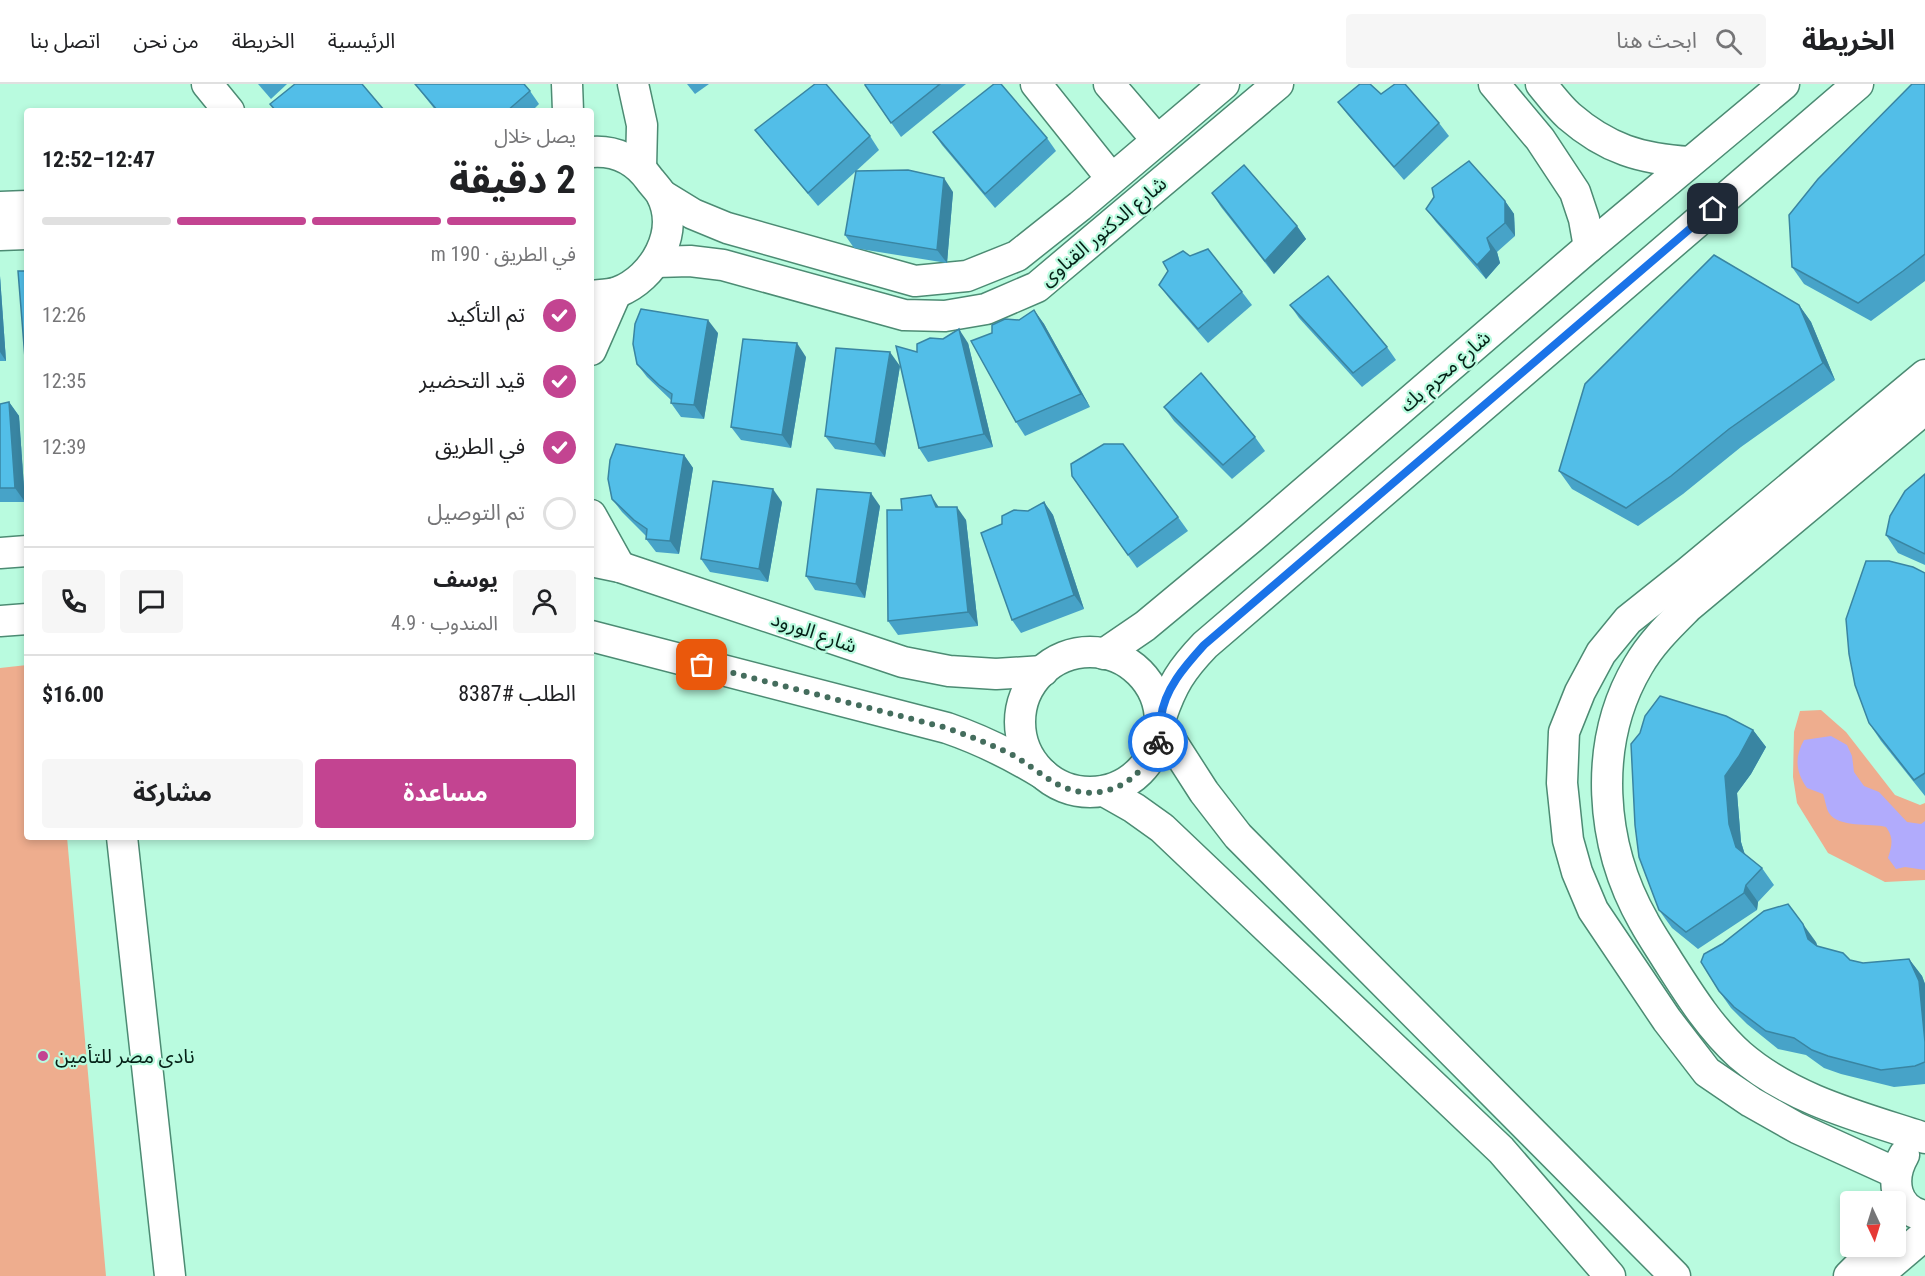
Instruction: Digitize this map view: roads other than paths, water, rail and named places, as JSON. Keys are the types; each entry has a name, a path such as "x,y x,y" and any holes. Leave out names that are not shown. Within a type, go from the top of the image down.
{"street":[{"path":"207,84 227,108"},
{"path":"567,84 568,108"},
{"path":"633,84 642,125 641,168"},
{"path":"1036,84 1111,178"},
{"path":"1109,84 1157,140"},
{"name":"شارع الدكتور القناوى","path":"662,195 693,214 727,228 915,281 967,276 1017,256 1080,206 1224,84"},
{"name":"شارع الدكتور القناوى","path":"656,262 690,261 723,265 904,315 945,316 986,309 1037,286 1278,84"},
{"path":"1494,84 1540,140 1575,192 1584,219 1589,247"},
{"path":"1541,84 1568,115 1596,137 1626,151 1658,160 1690,162"},
{"name":"شارع محرم بك","path":"1104,654 1145,626 1589,247 1784,84"},
{"path":"594,637 947,728 1013,755 1057,784 1072,790 1104,791 1119,787 1144,768 1152,755 1158,741 1170,690 1185,666 1204,645 1858,84"},
{"path":"1540,140 1568,115"},
{"path":"594,152 622,156 641,168 662,195 667,218 665,241 656,262 639,281 604,294 594,337"},
{"path":"0,207 24,206"},
{"path":"1080,206 1104,232"},
{"path":"0,235 24,234"},
{"path":"1890,1191 1797,1128 1751,1102 1707,1072 1667,1020 1593,910 1577,872 1568,840 1562,783 1564,732 1580,692 1601,653 1628,620 1925,375"},
{"path":"1925,409 1688,607 1661,634 1638,665 1621,700 1610,737 1605,782 1610,824 1622,874 1643,921 1701,1012 1740,1054 1787,1088 1840,1111 1925,1138"},
{"path":"594,526 605,564"},
{"path":"0,553 24,550"},
{"name":"شارع الورود","path":"605,564 903,662 949,670 996,674 1043,671"},
{"path":"0,621 24,619"},
{"path":"1043,774 1028,754 1021,731 1024,698 1032,684 1056,661 1071,655 1104,654 1131,666 1143,676 1155,695 1161,721 1204,792 1238,836 1675,1276"},
{"path":"1564,732 1586,741 1599,741 1610,737"},
{"path":"1562,783 1583,778 1605,782"},
{"path":"1104,791 1134,808 1161,828 1501,1150 1610,1276"},
{"path":"122,840 170,1276"},
{"path":"1905,1191 1904,1156 1919,1145 1925,1144"},
{"path":"1877,1276 1925,1235"},
{"path":"1849,1276 1868,1257"}],"place":[{"name":"نادى مصر للتأمين","path":"43,1056"}]}
